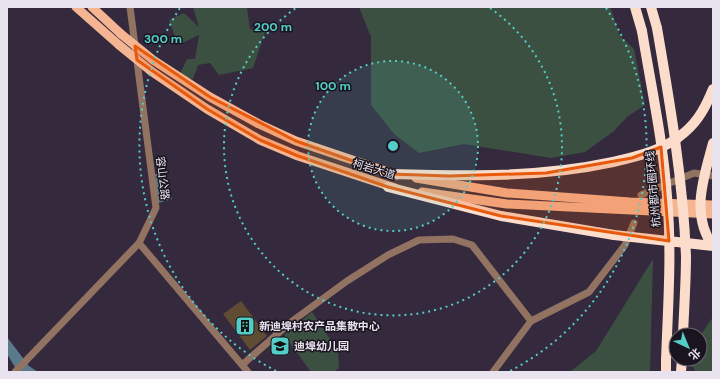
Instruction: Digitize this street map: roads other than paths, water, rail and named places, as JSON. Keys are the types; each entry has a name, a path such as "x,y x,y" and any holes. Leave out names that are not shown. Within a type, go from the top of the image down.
{"highway":[{"name":"杭州都市圈环线","path":"635,7 642,31 659,131 667,196 669,257 666,372"},
{"path":"651,7 657,28 674,129 681,194 686,257 682,327"},
{"path":"390,174 493,176 546,173 632,158 650,153 684,132 702,112 713,89"},
{"path":"713,143 699,201 701,222 713,246"},
{"path":"388,187 501,216 614,235 713,246"}],"main road":[{"name":"柯岩大道","path":"76,7 151,71 207,109 260,140 298,156 388,187 507,204 713,214"},
{"name":"柯岩大道","path":"92,7 121,34 153,60 210,97 259,124 296,141 390,174 507,193 630,202 713,204"}],"street":[{"name":"容山公路","path":"16,372 139,243 156,208 130,7"},
{"path":"641,195 694,173 713,176"},
{"path":"493,372 531,321 589,292 625,245 634,223"},
{"path":"242,365 291,322 347,281 388,255 419,240 453,239 472,245 531,321"},
{"path":"139,243 248,372"}],"water":[{"path":"155,174 162,174 163,185 166,185 172,199 158,203"},
{"path":"7,337 29,366 38,372 18,372 7,354"}],"place":[{"name":"新迪埠村农产品集散中心","path":"245,326"},
{"name":"迪埠幼儿园","path":"280,346"}]}
